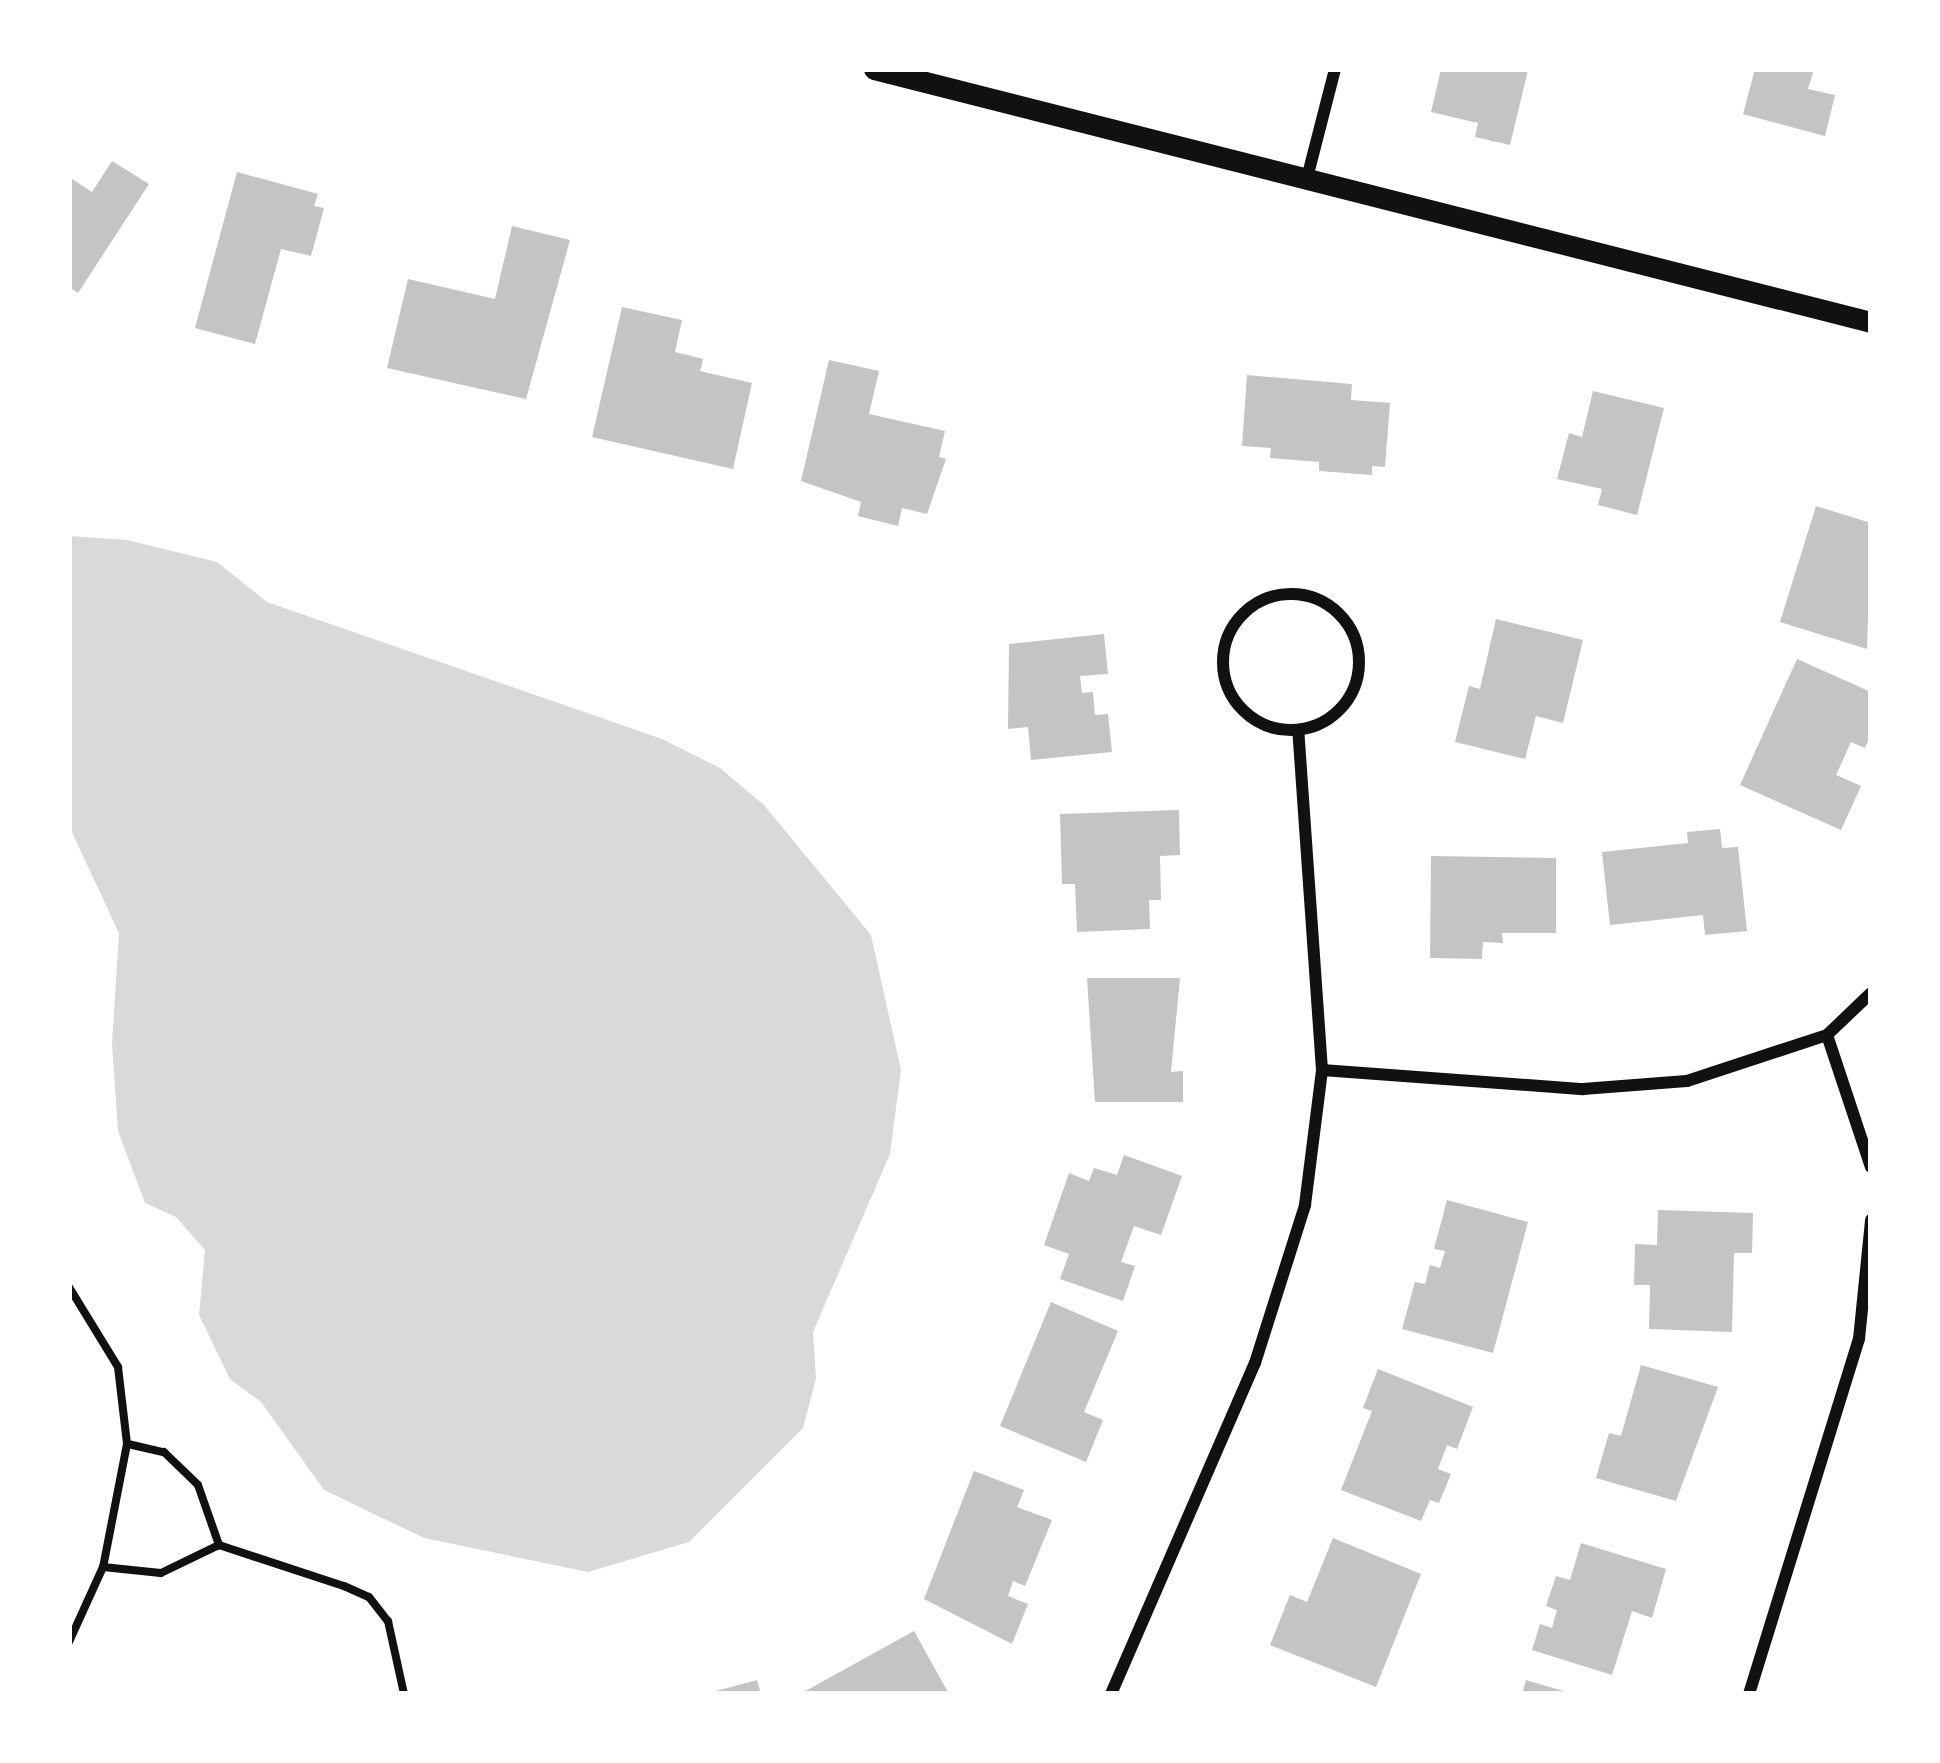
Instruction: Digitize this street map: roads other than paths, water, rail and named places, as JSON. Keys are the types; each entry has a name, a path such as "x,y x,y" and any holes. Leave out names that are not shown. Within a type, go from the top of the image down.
{"street":[{"path":"874,69 1306,184 1871,322"},
{"path":"1306,184 1335,69"},
{"path":"1284,594 1335,609 1359,656 1345,705 1298,730 1247,715 1223,668 1238,619 1284,594"},
{"path":"1112,1694 1255,1363 1305,1205 1322,1070 1298,730"},
{"path":"1322,1070 1583,1089 1687,1082 1827,1035 1871,993"},
{"path":"1827,1035 1871,1167"},
{"path":"1750,1694 1859,1339 1871,1220"}]}
